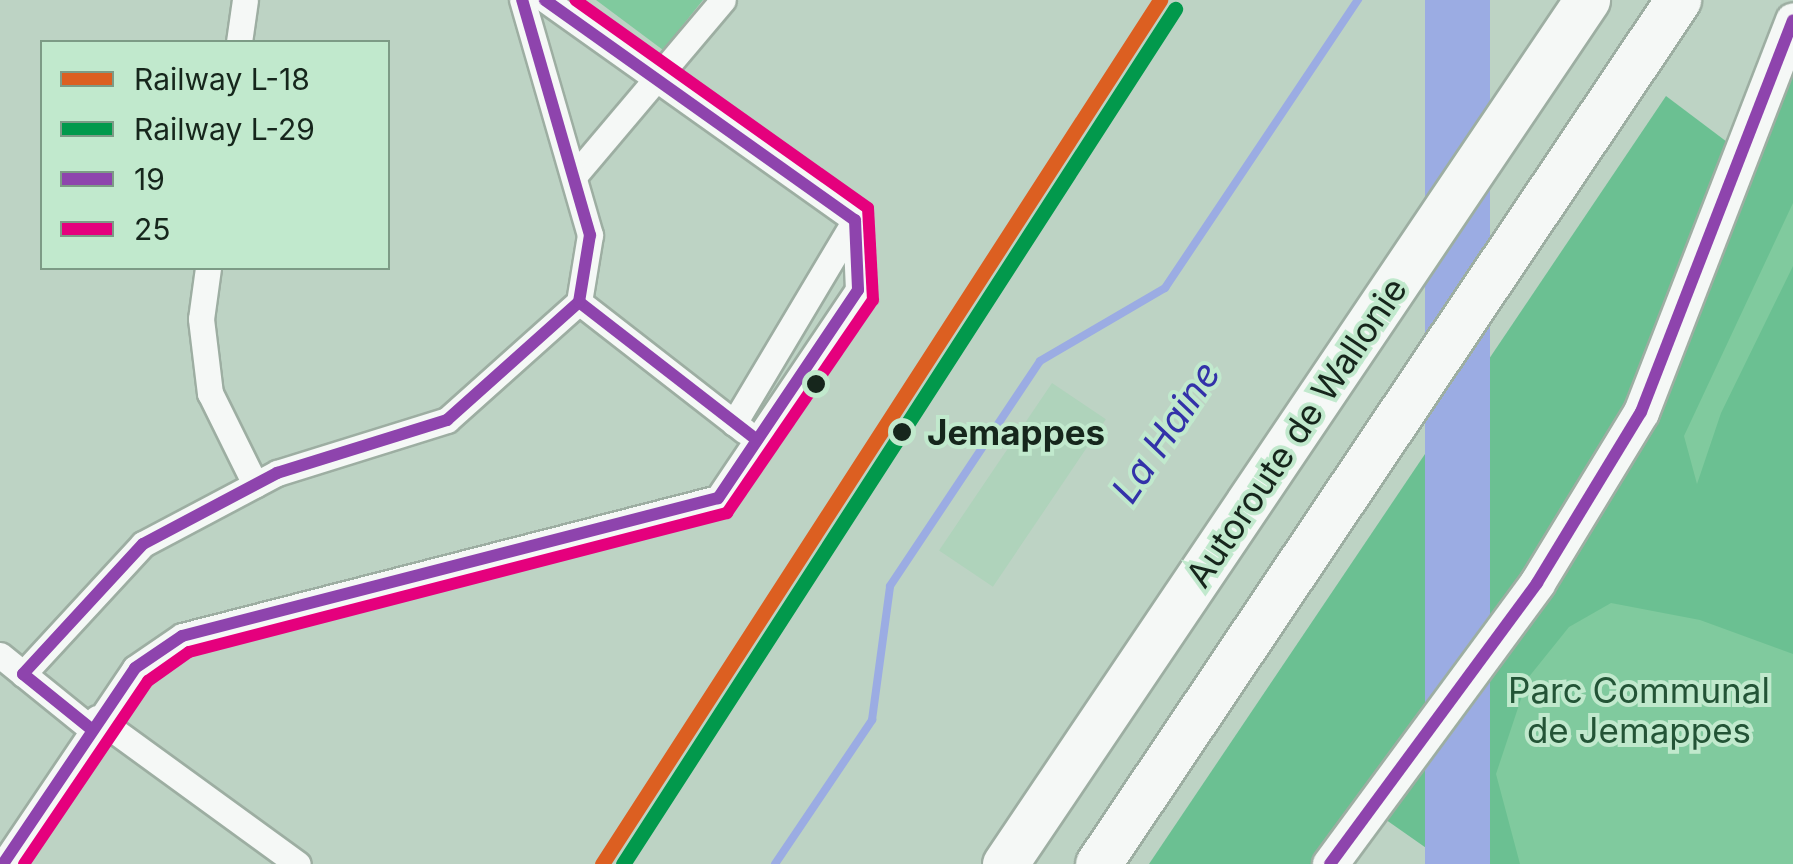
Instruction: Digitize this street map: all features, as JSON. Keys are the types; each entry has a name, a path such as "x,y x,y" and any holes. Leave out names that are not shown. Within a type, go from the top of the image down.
{"highway":[{"name":"Autoroute de Wallonie","path":"1005,864 1586,0"},
{"path":"1098,864 1678,0"}],"street":[{"path":"239,40 244,0"},
{"path":"23,674 143,544 255,484 446,420 580,302 590,235 522,0"},
{"path":"544,0 654,82 855,220"},
{"path":"574,175 723,0"},
{"path":"1330,864 1537,582 1641,412 1793,20"},
{"path":"734,423 855,220"},
{"path":"3,864 93,723 135,668 214,622 718,498 858,290 855,220"},
{"path":"208,270 201,319 210,393 255,484"},
{"path":"580,302 757,440"},
{"path":"0,655 298,864"}],"shaded area":[{"path":"1052,383 1106,419 993,587 939,550"}],"green space":[{"path":"596,0 703,0 663,50"},
{"name":"Parc Communal de Jemappes","path":"1793,34 1793,864 1449,864"},
{"path":"1793,34 1793,203 1684,436 1697,484 1721,413 1793,266 1793,654 1700,620 1611,603 1569,627 1528,678 1496,774 1520,864 1449,864 1372,810 1645,419"},
{"path":"1666,96 1743,154 1641,412 1330,864 1149,864"}],"water":[{"path":"1425,0 1490,0 1490,864 1425,864"}],"waterway":[{"path":"775,864 872,720 890,586 1040,361 1165,288 1358,0"}],"rail line":[{"name":"L-18","path":"602,864 1160,0"},
{"name":"L-29","path":"623,864 1175,9"}],"transit line":[{"name":"19","path":"90,728 23,674 143,544 277,473 447,420 579,302 590,235 522,0"},
{"name":"19","path":"545,0 855,220 858,290 718,498"},
{"name":"25","path":"24,864 148,681 189,652 727,513 873,300 868,208 575,0"},
{"name":"19","path":"1330,864 1537,583 1641,412 1793,20"},
{"name":"19","path":"579,302 757,440"},
{"name":"19","path":"3,864 135,668 182,636 718,498"}],"place":[{"name":"Jemappes","path":"902,432"}],"water label":[{"name":"La Haine","path":"1166,432"}]}
